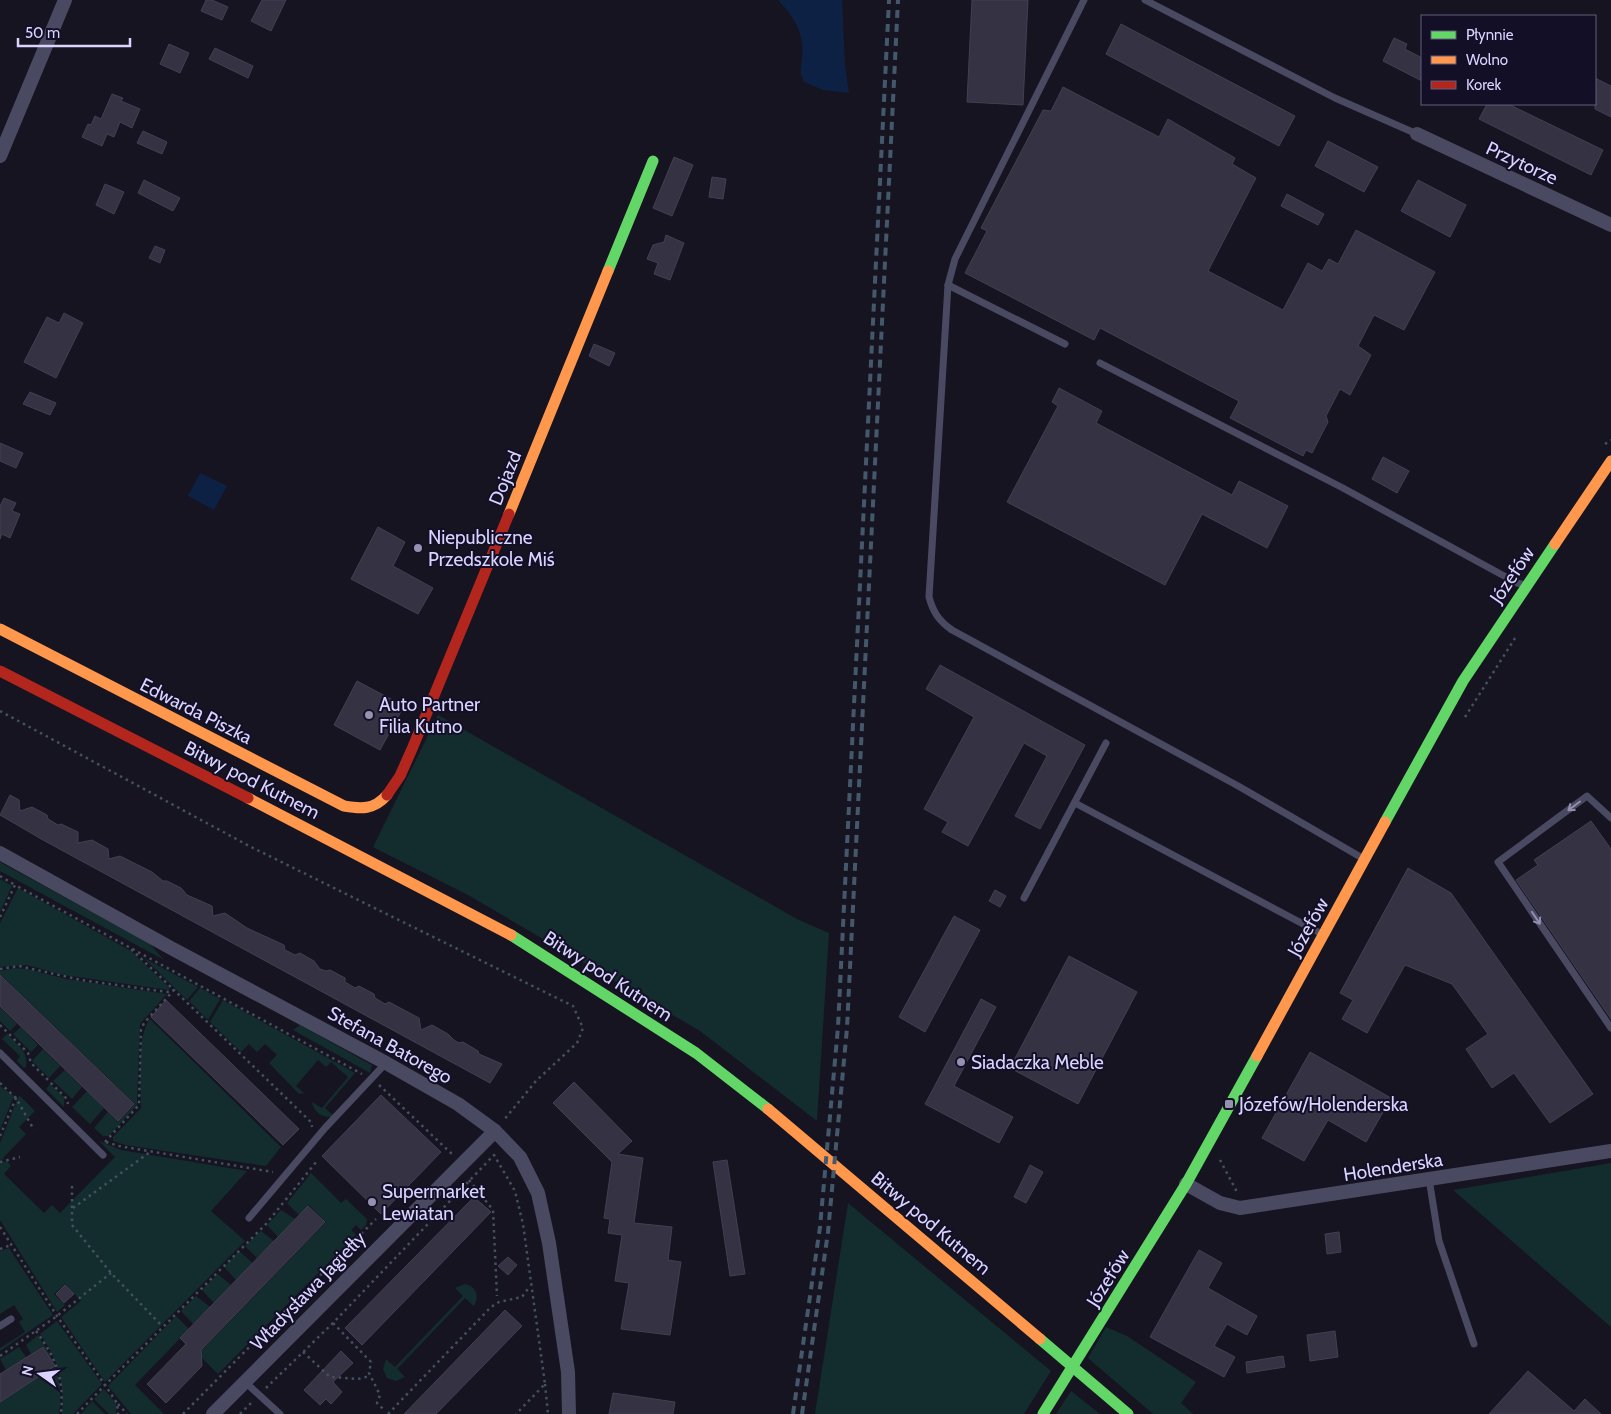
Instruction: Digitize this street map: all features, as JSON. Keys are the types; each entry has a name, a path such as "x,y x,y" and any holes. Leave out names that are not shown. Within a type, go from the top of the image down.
{"street":[{"path":"0,156 66,0"},
{"name":"Przytorze","path":"1416,134 1611,225"},
{"name":"Dojazd","path":"379,803 391,792 422,726 653,161"},
{"name":"Józefów","path":"1043,1414 1186,1184 1463,681 1611,461"},
{"name":"Edwarda Piszka","path":"0,629 344,806 364,809 379,803"},
{"name":"Bitwy pod Kutnem","path":"0,671 439,895 532,947 696,1053 760,1102 1128,1414"},
{"name":"Stefana Batorego","path":"0,853 171,948 386,1063 458,1104 495,1131 520,1156 538,1193 549,1243 568,1372 569,1414"},
{"name":"Władysława Jagiełły","path":"213,1414 495,1131"},
{"name":"Holenderska","path":"1186,1184 1220,1203 1240,1208 1611,1151"}],"lane":[{"path":"1084,0 955,259 948,285 930,569 929,596 933,610 942,623 952,630 1256,796 1364,860"},
{"path":"1145,0 1335,98 1416,134"},
{"path":"948,285 1065,344"},
{"path":"1100,363 1341,487 1517,583 1526,585"},
{"path":"1024,898 1106,743"},
{"path":"1611,818 1587,796 1498,862 1611,1028"},
{"path":"1075,803 1323,935"},
{"path":"0,1053 104,1155"},
{"path":"249,1218 386,1063"},
{"path":"1429,1179 1439,1241 1474,1344"},
{"path":"0,1326 11,1319"},
{"path":"245,1382 280,1414"}],"path":[{"path":"1462,722 1518,632"},
{"path":"0,711 251,847 573,1006 583,1028 577,1043 536,1081 495,1131"},
{"path":"0,876 371,1079 382,1087 461,1163"},
{"path":"0,917 15,885"},
{"path":"128,946 311,1122 312,1131"},
{"path":"0,970 19,966 81,980 167,992 174,990"},
{"path":"105,1142 139,1105 141,1030 144,1023 174,990"},
{"path":"0,1025 28,1052 31,1063 67,1099 68,1107"},
{"path":"0,1084 16,1098 34,1130"},
{"path":"0,1136 16,1098"},
{"path":"99,1136 105,1142 150,1152 286,1174"},
{"path":"73,1208 150,1152"},
{"path":"240,1414 333,1323 494,1155 515,1191 523,1224 548,1414"},
{"path":"0,1162 20,1157"},
{"path":"77,1414 162,1326 266,1224 317,1161"},
{"path":"469,1180 493,1210 497,1296"},
{"path":"72,1186 72,1226 111,1273 162,1326"},
{"path":"183,1414 376,1219"},
{"path":"0,1226 57,1316 117,1403 127,1414"},
{"path":"0,1249 12,1245"},
{"path":"0,1356 57,1316 111,1273"},
{"path":"388,1414 492,1307 499,1302 522,1297 530,1286"},
{"path":"333,1323 371,1362 370,1376 379,1391 377,1403 383,1409"},
{"path":"36,1331 52,1353 58,1368 62,1387 60,1414"},
{"path":"303,1352 330,1377 358,1380 370,1376"},
{"path":"516,1414 545,1384"},
{"path":"117,1403 118,1414"}],"green space":[{"path":"438,715 797,919 829,933 817,1121 700,1031 468,895 373,847"},
{"path":"0,862 149,943 164,960 0,871"},
{"path":"0,879 12,886 0,912"},
{"path":"18,888 131,951 170,988 168,990 63,975 27,965 0,967 0,923"},
{"path":"144,958 198,987 187,1000"},
{"path":"14,968 27,969 66,979 167,994 140,1024 137,1105 109,1136 103,1136 94,1128 108,1112 118,1122 135,1104 2,976 0,978 0,971"},
{"path":"200,988 220,999 208,1020 189,1001"},
{"path":"223,1000 355,1073 325,1108 334,1116 323,1116 317,1112 312,1102 322,1108 348,1077 331,1062 326,1067 318,1060 296,1086 304,1093 299,1094 269,1063 277,1055 265,1044 257,1052 249,1044 241,1052 210,1022"},
{"path":"0,1007 17,1024 10,1031 0,1021"},
{"path":"150,1019 281,1147 266,1166 125,1145 113,1141 113,1137 141,1108 141,1049 146,1027"},
{"path":"300,1025 372,1065 370,1073 293,1030"},
{"path":"21,1027 38,1045 31,1052 13,1034"},
{"path":"7,1034 24,1053 26,1067 24,1068 17,1061 20,1056 2,1039"},
{"path":"43,1049 60,1066 49,1078 32,1061"},
{"path":"65,1070 82,1087 72,1099 53,1081"},
{"path":"50,1084 64,1097 64,1107 46,1089"},
{"path":"0,1086 14,1096 0,1130"},
{"path":"87,1091 104,1108 90,1124 72,1107"},
{"path":"19,1095 35,1111 19,1127 26,1134 3,1158 5,1159 0,1160 0,1143"},
{"path":"99,1141 121,1150 247,1171 211,1211 245,1241 105,1382 61,1317 81,1301 65,1284 54,1294 65,1305 57,1312 0,1220 0,1163 7,1161 11,1166 4,1174 44,1213 52,1205 60,1213 115,1157"},
{"path":"1611,1163 1611,1327 1453,1190"},
{"path":"311,1173 341,1203 346,1199 367,1219 366,1225 361,1230 356,1225 351,1230 356,1235 218,1374 198,1354 326,1222 309,1205 299,1215 287,1203"},
{"path":"848,1203 1051,1371 1024,1414 815,1414"},
{"path":"281,1210 295,1219 278,1237 267,1225"},
{"path":"261,1231 274,1241 257,1258 245,1246"},
{"path":"9,1248 53,1315 0,1351 0,1348 25,1332 19,1322 23,1319 14,1305 0,1314 0,1251"},
{"path":"239,1251 253,1263 236,1280 224,1267"},
{"path":"218,1274 231,1285 214,1303 202,1290"},
{"path":"465,1284 472,1287 476,1292 477,1299 474,1306 465,1298 397,1369 405,1377 396,1381 387,1378 383,1369 386,1359 395,1367 463,1296 455,1288"},
{"path":"196,1296 210,1307 193,1324 181,1311"},
{"path":"176,1316 189,1329 135,1385 164,1414 131,1414 108,1386"},
{"path":"57,1321 102,1384 73,1414 62,1414 63,1402 59,1372 56,1362 40,1334"},
{"path":"1106,1327 1127,1336 1196,1382 1181,1403 1193,1414 1153,1414 1088,1358"},
{"path":"38,1335 54,1366 43,1346 31,1354 26,1345"},
{"path":"19,1347 26,1357 6,1370 0,1359"},
{"path":"55,1367 60,1392 59,1414 0,1414 0,1402"},
{"path":"104,1389 116,1403 116,1414 109,1414 94,1399"},
{"path":"1071,1391 1100,1414 1056,1414"},
{"path":"92,1401 105,1414 81,1414"}],"water":[{"path":"778,0 842,0 845,65 849,93 823,90 804,82 801,73 802,41 800,33 789,13"},
{"path":"200,473 227,486 214,510 188,496"}],"building":[{"path":"206,0 212,0 228,7 222,20 201,11"},
{"path":"262,0 286,0 271,31 251,21"},
{"path":"972,0 1028,0 1023,105 967,102"},
{"path":"1121,24 1295,116 1279,146 1106,54"},
{"path":"1394,38 1407,44 1405,49 1421,57 1421,80 1383,61"},
{"path":"169,44 189,53 180,73 160,64"},
{"path":"215,48 253,66 248,78 209,59"},
{"path":"1596,78 1611,86 1611,117 1595,109"},
{"path":"1063,87 1159,137 1168,119 1235,158 1232,164 1256,178 1208,271 1283,310 1308,263 1322,271 1329,259 1338,264 1356,230 1435,272 1404,330 1374,315 1358,346 1371,355 1350,395 1340,389 1326,416 1328,422 1312,453 1306,450 1303,456 1230,418 1239,401 1100,328 1094,340 965,273 987,231 981,228 1043,110 1051,111"},
{"path":"112,94 123,98 121,101 140,109 132,128 120,122 114,137 107,134 102,146 82,137 88,124 91,125 95,116 101,119"},
{"path":"1486,105 1510,105 1603,150 1591,175 1479,119"},
{"path":"143,131 167,142 162,154 137,143"},
{"path":"1328,141 1378,167 1364,192 1315,166"},
{"path":"674,157 693,165 672,216 653,208"},
{"path":"712,177 726,179 723,199 709,197"},
{"path":"144,180 180,198 173,211 138,193"},
{"path":"1418,180 1466,205 1450,237 1401,211"},
{"path":"105,184 124,192 114,214 96,205"},
{"path":"1287,194 1324,214 1318,225 1281,206"},
{"path":"666,235 684,243 670,280 654,274 658,263 647,259 653,245 664,242"},
{"path":"155,246 165,250 160,263 149,258"},
{"path":"64,313 83,323 56,378 24,362 47,317 59,323"},
{"path":"594,344 615,353 609,366 589,356"},
{"path":"1059,388 1102,411 1096,423 1232,495 1239,481 1288,506 1267,548 1202,514 1165,585 1007,502 1058,406 1052,402"},
{"path":"30,392 56,403 50,415 23,404"},
{"path":"0,443 23,453 16,468 0,461"},
{"path":"1383,457 1409,471 1397,493 1372,479"},
{"path":"4,498 16,503 12,511 20,514 10,538 2,534 0,539 0,506"},
{"name":"Niepubliczne Przedszkole Miś","path":"378,527 405,542 393,566 433,588 418,614 351,579"},
{"path":"940,665 1085,745 1040,829 1015,816 1047,756 1024,743 968,846 942,832 948,822 924,809 974,717 926,689"},
{"name":"Auto Partner Filia Kutno","path":"357,681 404,706 380,750 334,725"},
{"path":"10,795 19,800 20,811 32,807 47,815 48,819 58,825 61,824 78,832 78,843 92,840 108,849 109,859 120,856 152,872 163,881 181,888 187,895 212,906 213,916 225,913 247,928 284,945 285,950 295,955 300,953 314,961 320,969 330,970 345,978 345,982 355,988 359,986 374,994 375,998 385,1004 389,1002 419,1018 421,1030 432,1025 459,1043 463,1042 478,1051 479,1054 502,1064 490,1083 43,840 0,815"},
{"path":"1591,821 1611,849 1611,1019 1516,880 1538,865 1534,860"},
{"path":"1408,868 1451,893 1593,1094 1550,1123 1514,1073 1492,1088 1466,1049 1488,1034 1452,984 1405,965 1367,1033 1342,1019 1353,1000 1340,993"},
{"path":"995,890 1006,896 1000,907 989,901"},
{"path":"954,916 980,930 925,1032 899,1017"},
{"path":"1069,956 1137,992 1078,1104 1010,1068"},
{"path":"0,975 134,1104 118,1121 0,1006"},
{"path":"981,999 996,1007 954,1086 1013,1117 999,1143 925,1104"},
{"path":"166,1000 299,1129 283,1145 151,1017"},
{"path":"1310,1052 1391,1098 1366,1142 1328,1120 1304,1161 1262,1138"},
{"path":"574,1082 632,1141 618,1154 643,1158 634,1223 672,1227 668,1260 681,1262 670,1335 621,1329 629,1283 615,1281 622,1235 608,1233 610,1219 604,1218 612,1162 553,1103"},
{"path":"381,1095 441,1152 381,1214 322,1156"},
{"path":"727,1160 745,1274 730,1276 713,1162"},
{"path":"1030,1165 1043,1172 1026,1203 1014,1197"},
{"path":"474,1197 491,1212 362,1345 345,1328"},
{"path":"308,1206 325,1222 201,1350 202,1366 166,1403 147,1384 186,1344 180,1338"},
{"path":"1339,1232 1341,1252 1327,1254 1325,1234"},
{"path":"1199,1250 1222,1263 1208,1288 1257,1316 1247,1335 1227,1324 1214,1346 1235,1357 1224,1377 1150,1337"},
{"path":"508,1257 517,1265 508,1275 498,1266"},
{"path":"65,1285 74,1294 64,1303 56,1294"},
{"path":"505,1310 522,1326 436,1414 404,1414"},
{"path":"1335,1331 1338,1357 1310,1361 1307,1335"},
{"path":"43,1347 55,1366 0,1402 0,1374"},
{"path":"341,1351 353,1363 333,1382 342,1392 331,1404 326,1399 320,1405 304,1390"},
{"path":"1283,1356 1285,1367 1247,1373 1246,1362"},
{"path":"1528,1371 1574,1411 1585,1399 1601,1414 1489,1414"},
{"path":"613,1393 675,1402 673,1414 609,1414"}],"railway":[{"path":"793,1414 820,1227 838,1027 889,0"},
{"path":"802,1414 828,1232 847,1028 898,0"}],"traffic: fast":[{"path":"608,271 653,161"},
{"path":"1385,822 1463,681 1555,544"},
{"path":"511,935 696,1053 768,1109"},
{"path":"1043,1414 1186,1184 1257,1056"},
{"path":"1040,1339 1128,1414"}],"traffic: slow":[{"path":"509,514 608,271"},
{"path":"1555,544 1611,461"},
{"path":"0,629 344,806 356,808 372,806 387,795"},
{"path":"248,798 511,935"},
{"path":"1257,1056 1385,822"},
{"path":"768,1109 1040,1339"}],"traffic: jam":[{"path":"387,795 400,776 412,749 509,514"},
{"path":"0,671 248,798"}],"place":[{"name":"Niepubliczne Przedszkole Miś","path":"418,548"},
{"name":"Auto Partner Filia Kutno","path":"369,715"},
{"name":"Siadaczka Meble","path":"961,1062"},
{"name":"Józefów/Holenderska","path":"1229,1104"},
{"name":"Supermarket Lewiatan","path":"372,1202"}]}
